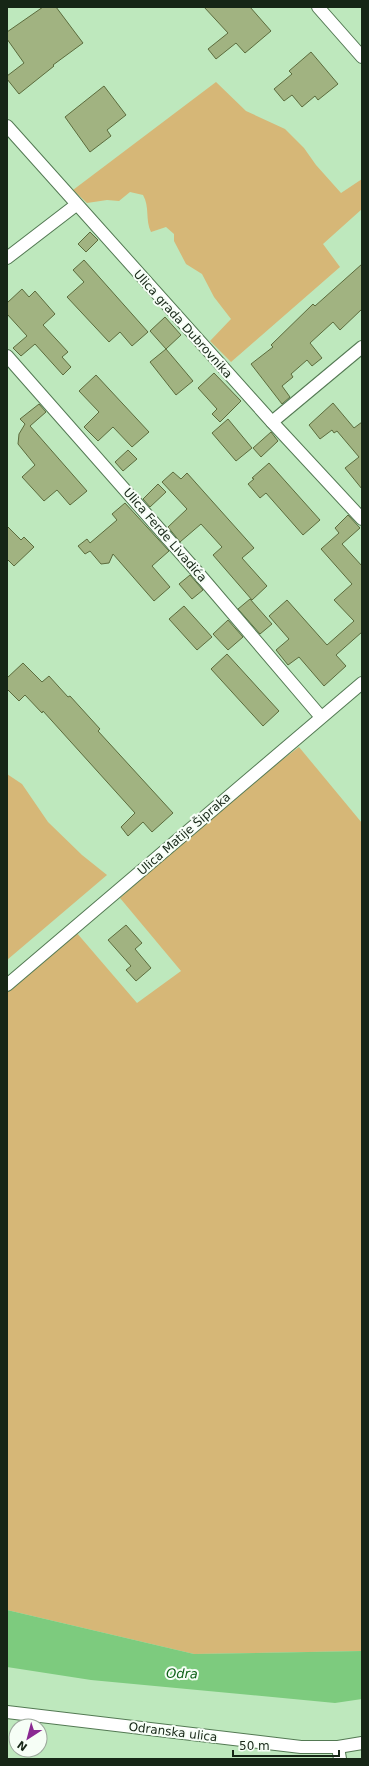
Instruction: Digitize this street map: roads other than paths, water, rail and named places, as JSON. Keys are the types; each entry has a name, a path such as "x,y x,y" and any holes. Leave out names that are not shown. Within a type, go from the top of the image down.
{"street":[{"path":"318,7 362,57"},
{"name":"Ulica grada Dubrovnika","path":"7,126 76,205 272,422 362,519"},
{"path":"7,258 76,205"},
{"path":"272,422 362,348"},
{"name":"Ulica Ferde Livadića","path":"7,356 199,574 321,717"},
{"name":"Ulica Matije Šipraka","path":"7,985 362,683"},
{"name":"Odranska ulica","path":"7,1712 301,1747 339,1753 362,1743"}],"water":[{"name":"Odra","path":"7,1610 194,1654 362,1651 362,1699 335,1703 91,1680 7,1667"}]}
